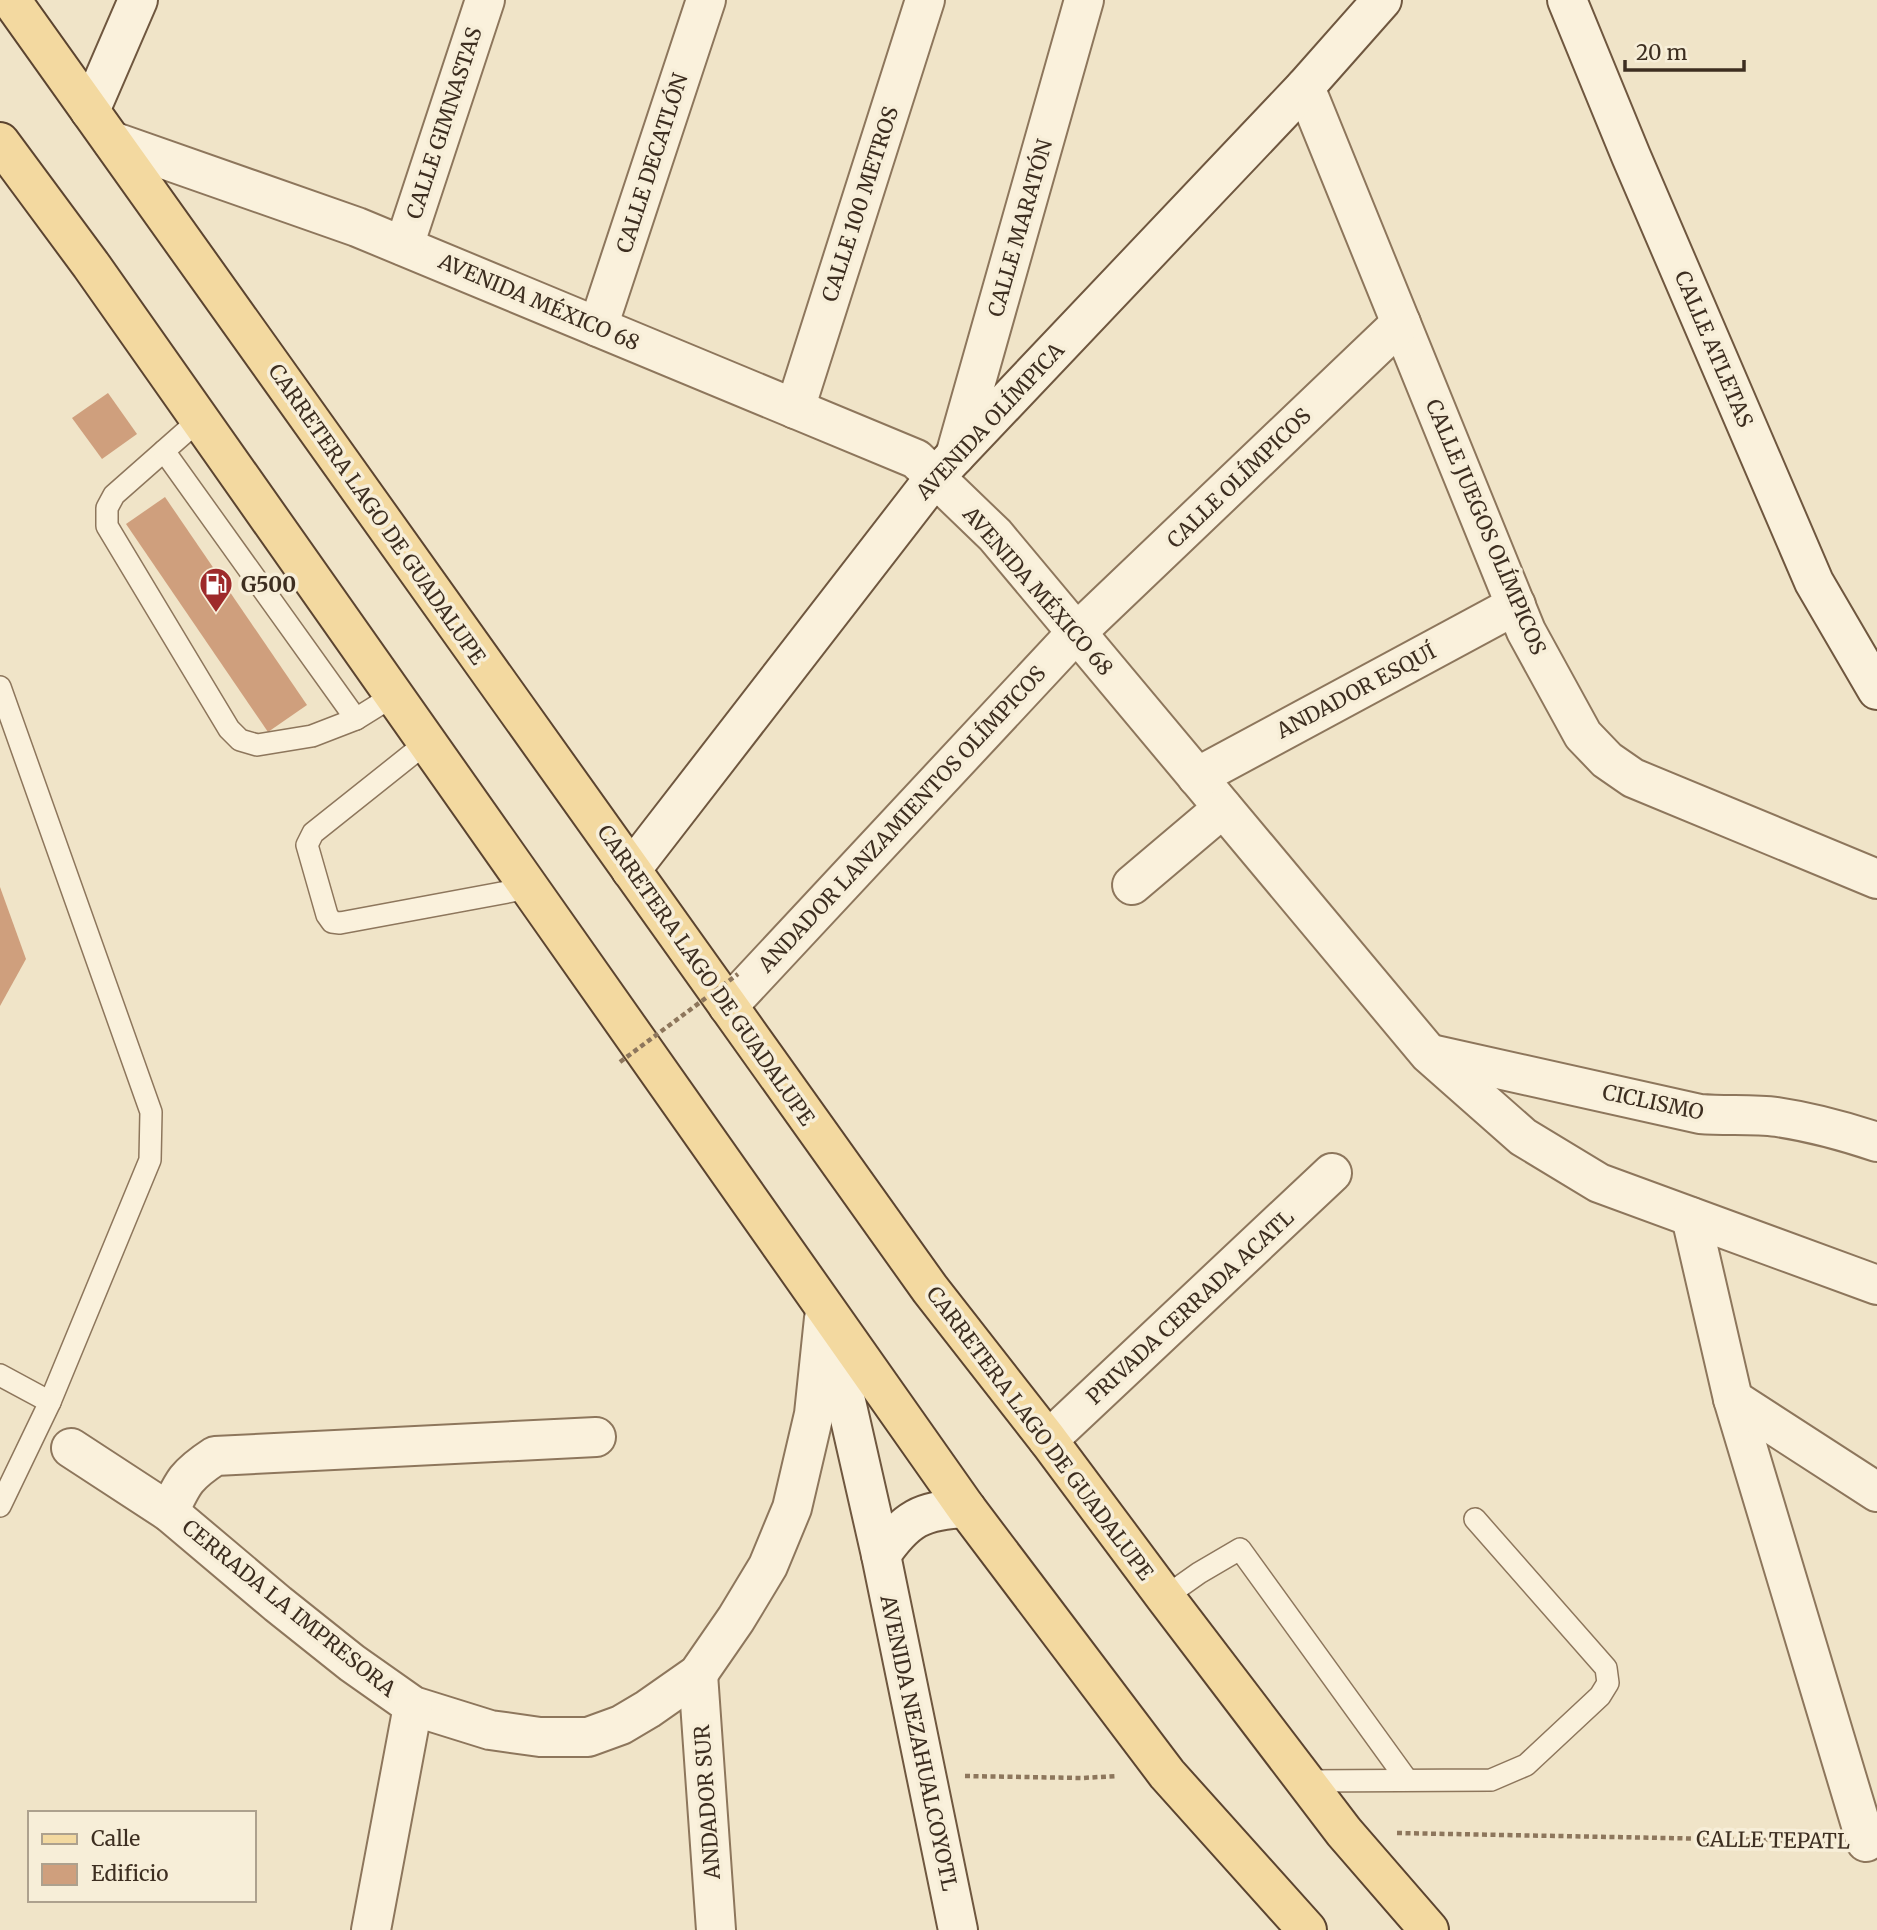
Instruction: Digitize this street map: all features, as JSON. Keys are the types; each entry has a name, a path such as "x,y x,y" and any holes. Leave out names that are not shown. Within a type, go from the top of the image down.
{"main road":[{"name":"CARRETERA LAGO DE GUADALUPE","path":"11,0 631,870 733,990 930,1289 1048,1440 1344,1832 1429,1930"},
{"path":"1,145 91,265 965,1508 1167,1774 1307,1930"}],"street":[{"path":"101,126 138,0"},
{"name":"CALLE GIMNASTAS","path":"404,246 485,0"},
{"name":"CALLE DECATLÓN","path":"598,327 706,0"},
{"name":"CALLE 100 METROS","path":"794,408 925,0"},
{"name":"CALLE MARATÓN","path":"945,467 1084,0"},
{"name":"AVENIDA OLÍMPICA","path":"631,870 945,467 1305,87 1382,0"},
{"name":"CALLE ATLETAS","path":"1567,0 1636,168 1814,582 1877,690"},
{"name":"CALLE JUEGOS OLÍMPICOS","path":"1305,87 1526,631 1583,735 1607,760 1633,778 1877,879"},
{"name":"AVENIDA MÉXICO 68","path":"101,126 404,246 916,459 945,467 995,535 1429,1054 1522,1137 1599,1182 1877,1285"},
{"name":"CALLE OLÍMPICOS","path":"1076,633 1401,323"},
{"name":"ANDADOR ESQUÍ","path":"1197,777 1516,605"},
{"name":"ANDADOR LANZAMIENTOS OLÍMPICOS","path":"733,990 1076,633"},
{"path":"1132,886 1223,808"},
{"name":"CICLISMO","path":"1429,1054 1700,1114 1774,1116 1825,1125 1877,1142"},
{"name":"PRIVADA CERRADA ACATL","path":"1048,1440 1332,1173"},
{"name":"CALLE TEPATL","path":"1691,1217 1733,1399 1866,1842"},
{"name":"AVENIDA NEZAHUALCOYOTL","path":"825,1309 881,1555 958,1930"},
{"name":"CERRADA LA IMPRESORA","path":"71,1448 169,1512 352,1663 413,1706 490,1730 540,1737 588,1737 621,1725 698,1674 768,1566 792,1508 814,1414 825,1309"},
{"path":"1733,1399 1877,1492"},
{"path":"169,1512 183,1482 195,1469 215,1456 597,1437"},
{"path":"881,1555 895,1534 916,1518 940,1509 965,1508"},
{"name":"ANDADOR SUR","path":"698,1674 716,1930"},
{"path":"371,1930 413,1706"}],"lane":[{"path":"199,420 114,495 107,508 107,526 229,729 240,740 257,745 312,736 356,719 393,696"},
{"path":"164,451 356,719"},
{"path":"0,687 151,1112 150,1160 50,1402 0,1506"},
{"path":"426,743 309,838 307,845 327,915 332,922 340,923 529,888"},
{"path":"0,1375 50,1402"},
{"path":"1306,1781 1491,1780 1526,1765 1600,1696 1608,1683 1606,1668 1475,1519"},
{"path":"1165,1597 1240,1549 1407,1780"}],"path":[{"path":"620,1062 733,990"},
{"path":"926,1775 1082,1778"},
{"name":"CALLE TEPATL","path":"1344,1832 1866,1842"}],"building":[{"path":"108,393 137,434 102,459 72,418"},
{"name":"G500","path":"165,497 307,705 268,732 126,524"},
{"path":"0,887 26,959 0,1006"}],"place":[{"name":"G500","path":"216,614"}]}
